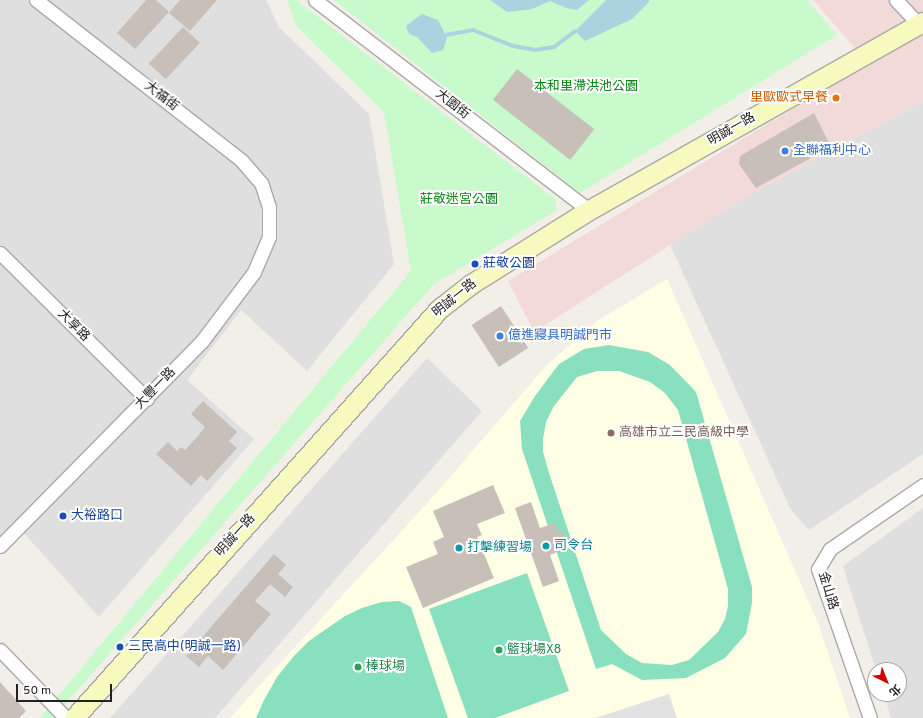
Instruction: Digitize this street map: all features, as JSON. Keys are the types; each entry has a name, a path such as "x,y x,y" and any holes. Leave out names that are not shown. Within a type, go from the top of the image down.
{"street":[{"name":"大福街","path":"36,0 241,160 261,183 270,207"},
{"name":"大園街","path":"315,0 589,210"},
{"path":"896,0 921,24"},
{"name":"明誠一路","path":"74,718 439,309 471,284 589,210 921,24"},
{"name":"大豐一路","path":"0,546 147,399 202,341 254,272 269,237 270,207"},
{"name":"大享路","path":"0,253 147,399"},
{"name":"金山路","path":"870,718 818,569 830,549 923,485"},
{"path":"0,650 66,718"}],"shaded area":[{"path":"0,0 266,0 279,27 369,114 394,264 307,371 241,310 187,380 254,439 99,617 14,522 0,536"},
{"path":"813,0 923,0 923,101 744,198 534,332 508,281 868,63"},
{"path":"923,101 923,454 809,530 791,510 670,245 744,198"},
{"name":"高雄市立三民高級中學","path":"667,279 818,623 850,718 230,718 430,500 545,367 597,321"},
{"path":"427,358 482,411 215,718 110,718"},
{"path":"923,508 923,718 891,718 886,702 907,702 907,662 873,662 843,566"},
{"path":"669,694 677,718 595,718"}],"green space":[{"name":"莊敬迷宮公園","path":"287,0 296,0 555,199 557,210 434,284 53,718 40,718 411,271 384,112 297,27"},
{"name":"本和里滯洪池公園","path":"334,0 807,0 837,35 580,193"},
{"path":"609,345 648,352 670,365 696,392 752,587 752,603 746,634 725,658 686,678 642,680 612,664 596,669 522,449 520,421 535,396 559,364 584,349","holes":["597,371 619,371 650,382 665,393 678,410 728,589 728,606 725,619 718,632 689,660 672,665 642,663 626,654 601,630 543,452 543,439 546,422 554,406 577,377"]},
{"name":"籃球場X8","path":"527,573 569,691 495,718 468,718 429,609"},
{"name":"棒球場","path":"399,601 411,607 448,718 256,718 277,677 294,656 309,641 345,616 362,608 382,602"}],"water":[{"path":"490,0 589,0 577,10 566,8 550,1 532,9 507,12"},
{"path":"606,0 649,0 649,2 632,19 585,41 575,31"},
{"path":"422,14 438,20 447,38 443,50 432,53 417,37 409,34 406,26"}],"building":[{"path":"146,0 156,0 169,12 135,49 117,33"},
{"path":"180,0 217,0 190,31 169,13"},
{"path":"183,27 200,43 166,79 149,64"},
{"path":"517,69 594,129 570,160 493,100"},
{"name":"全聯福利中心","path":"814,113 831,147 756,188 739,164 740,156"},
{"name":"億進寢具明誠門市","path":"501,306 528,348 499,367 472,325"},
{"path":"203,401 237,432 229,441 237,448 207,481 201,475 191,486 156,454 168,442 177,451 181,447 185,450 198,436 205,427 191,414"},
{"name":"打擊練習場","path":"493,485 505,513 477,524 482,535 477,537 494,578 423,608 406,567 438,554 433,542 444,537 433,511"},
{"name":"司令台","path":"531,502 540,528 555,523 558,531 562,531 566,540 563,544 565,549 550,555 559,581 543,587 515,508"},
{"path":"274,554 286,565 278,574 293,587 285,597 270,584 255,601 271,614 223,670 208,656 199,667 186,656"},
{"path":"0,682 26,711 19,718 0,718"}],"waterway":[{"path":"445,35 473,30 513,46 535,50 554,47 575,31"}],"place":[{"name":"里歐歐式早餐","path":"836,98"},
{"name":"全聯福利中心","path":"785,151"},
{"name":"莊敬公園","path":"475,264"},
{"name":"億進寢具明誠門市","path":"500,336"},
{"name":"高雄市立三民高級中學","path":"611,433"},
{"name":"大裕路口","path":"63,516"},
{"name":"司令台","path":"546,546"},
{"name":"打擊練習場","path":"459,548"},
{"name":"三民高中(明誠一路)","path":"120,647"},
{"name":"籃球場X8","path":"499,650"},
{"name":"棒球場","path":"358,667"}]}
